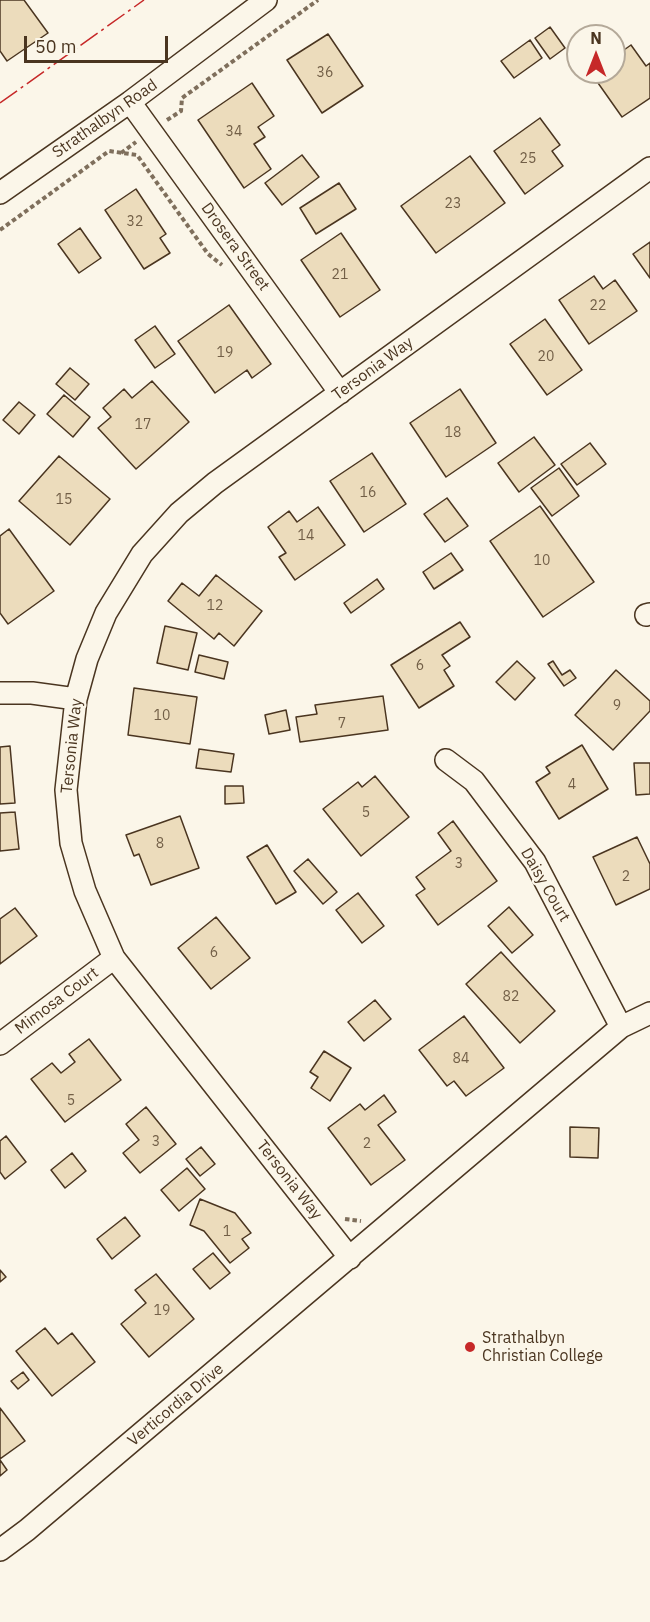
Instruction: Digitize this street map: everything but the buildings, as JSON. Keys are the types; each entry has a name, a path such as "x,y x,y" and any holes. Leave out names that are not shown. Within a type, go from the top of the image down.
{"street":[{"name":"Strathalbyn Road","path":"0,193 130,102 266,0"},
{"name":"Drosera Street","path":"130,102 340,393"},
{"name":"Tersonia Way","path":"350,1258 114,958 85,891 71,843 66,790 76,699 87,659 106,613 142,554 179,513 215,483 650,168"},
{"path":"0,693 32,693 76,699"},
{"name":"Daisy Court","path":"446,760 474,781 536,862 621,1027"},
{"name":"Mimosa Court","path":"0,1044 114,958"},
{"path":"350,1258 621,1027 650,1013"},
{"name":"Verticordia Drive","path":"0,1550 27,1530 350,1258"}],"path":[{"path":"166,121 180,111 182,98 318,0"},
{"path":"121,153 135,143"},
{"path":"0,230 109,151 137,155 208,254 214,261 231,268"},
{"path":"339,1216 365,1221"}],"power":[{"path":"0,103 144,0"}],"place":[{"name":"Strathalbyn Christian College","path":"470,1347"}]}
